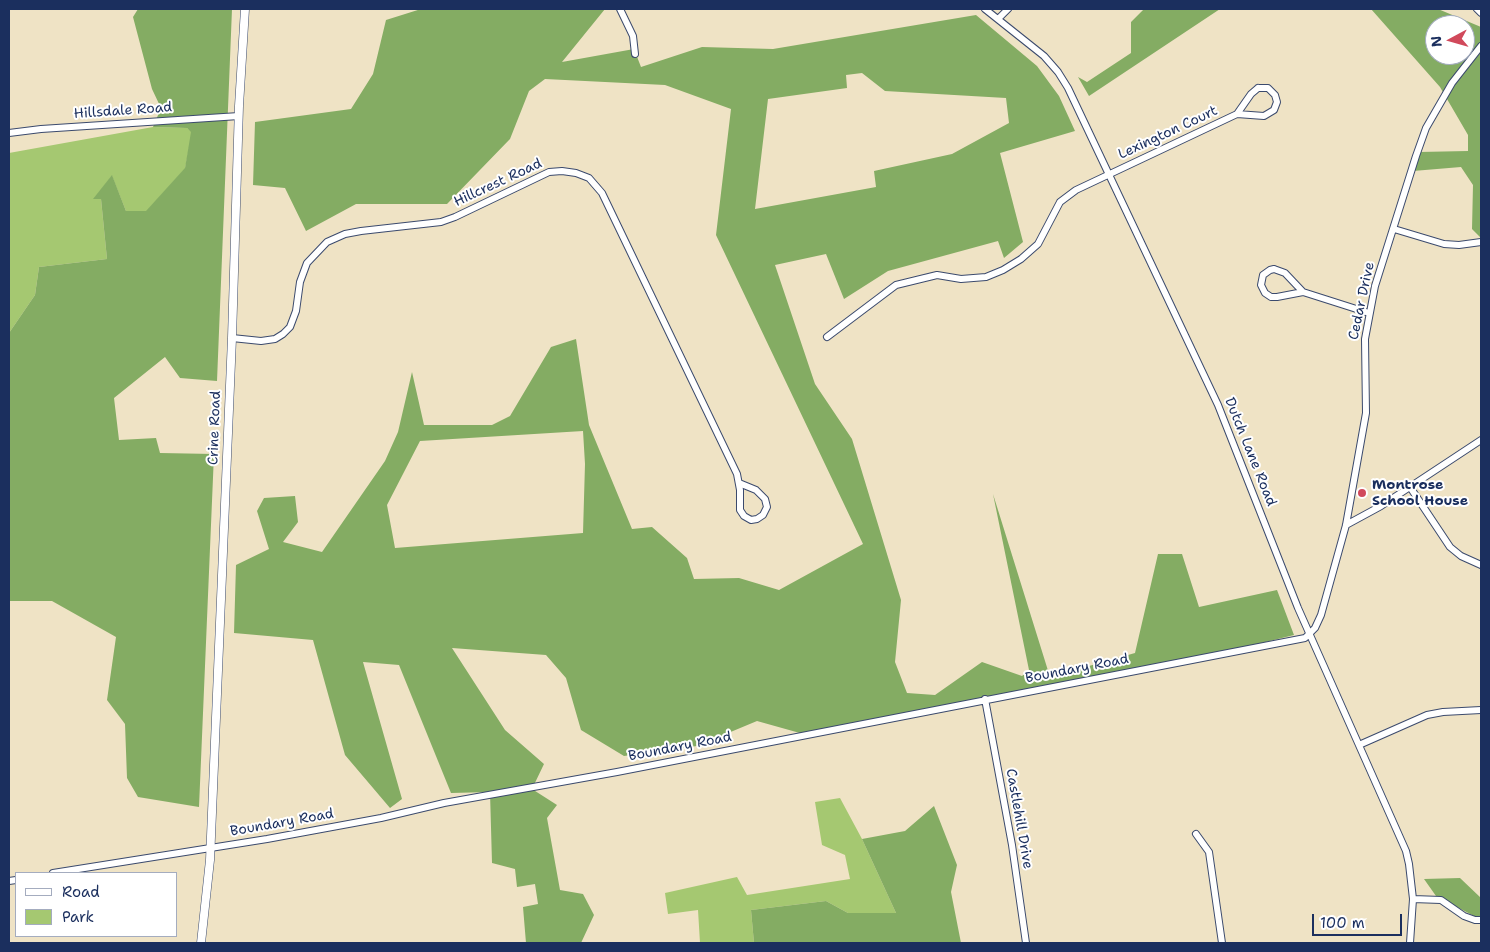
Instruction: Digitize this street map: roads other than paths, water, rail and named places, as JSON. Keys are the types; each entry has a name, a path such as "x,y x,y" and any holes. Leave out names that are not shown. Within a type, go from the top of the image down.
{"main road":[{"name":"Crine Road","path":"201,943 211,848 239,116 245,9"}],"street":[{"path":"620,9 633,36 635,54"},
{"name":"Dutch Lane Road","path":"985,9 1044,56 1058,72 1078,105 1218,405 1309,635 1406,851 1413,899 1410,943"},
{"path":"998,19 1008,9"},
{"path":"1478,9 1481,13"},
{"name":"Cedar Drive","path":"1309,635 1321,614 1346,525 1366,413 1365,342 1375,286 1426,128 1452,84 1481,46"},
{"path":"1258,88 1268,88 1276,95 1276,107 1269,114 1264,116 1237,114 1251,94 1258,88"},
{"name":"Lexington Court","path":"826,337 896,285 936,275 961,279 986,277 1003,270 1021,259 1038,244 1060,202 1076,190 1237,114"},
{"name":"Hillsdale Road","path":"9,133 41,129 239,116"},
{"name":"Hillcrest Road","path":"232,338 261,341 275,339 290,327 296,311 300,282 307,263 327,242 345,234 361,231 441,222 549,172 562,171 576,174 589,178 602,193 737,474 740,510 744,516 751,520 757,519 763,515 767,507 765,499 756,490 739,483"},
{"path":"1394,229 1444,244 1459,245 1481,242"},
{"path":"1303,292 1285,273 1278,269 1266,272 1262,280 1263,290 1271,297 1303,292 1369,313"},
{"path":"1346,525 1363,517 1481,440"},
{"path":"1410,487 1450,547 1461,556 1481,565"},
{"name":"Boundary Road","path":"59,872 381,818 444,803 617,772 1301,639 1309,635"},
{"name":"Castlehill Drive","path":"985,699 1012,845 1026,943"},
{"path":"1359,744 1437,712 1481,710"},
{"path":"1196,834 1209,852 1222,943"},
{"path":"1413,899 1441,900 1464,916 1481,920"}],"place":[{"name":"Montrose School House","path":"1362,493"}]}
